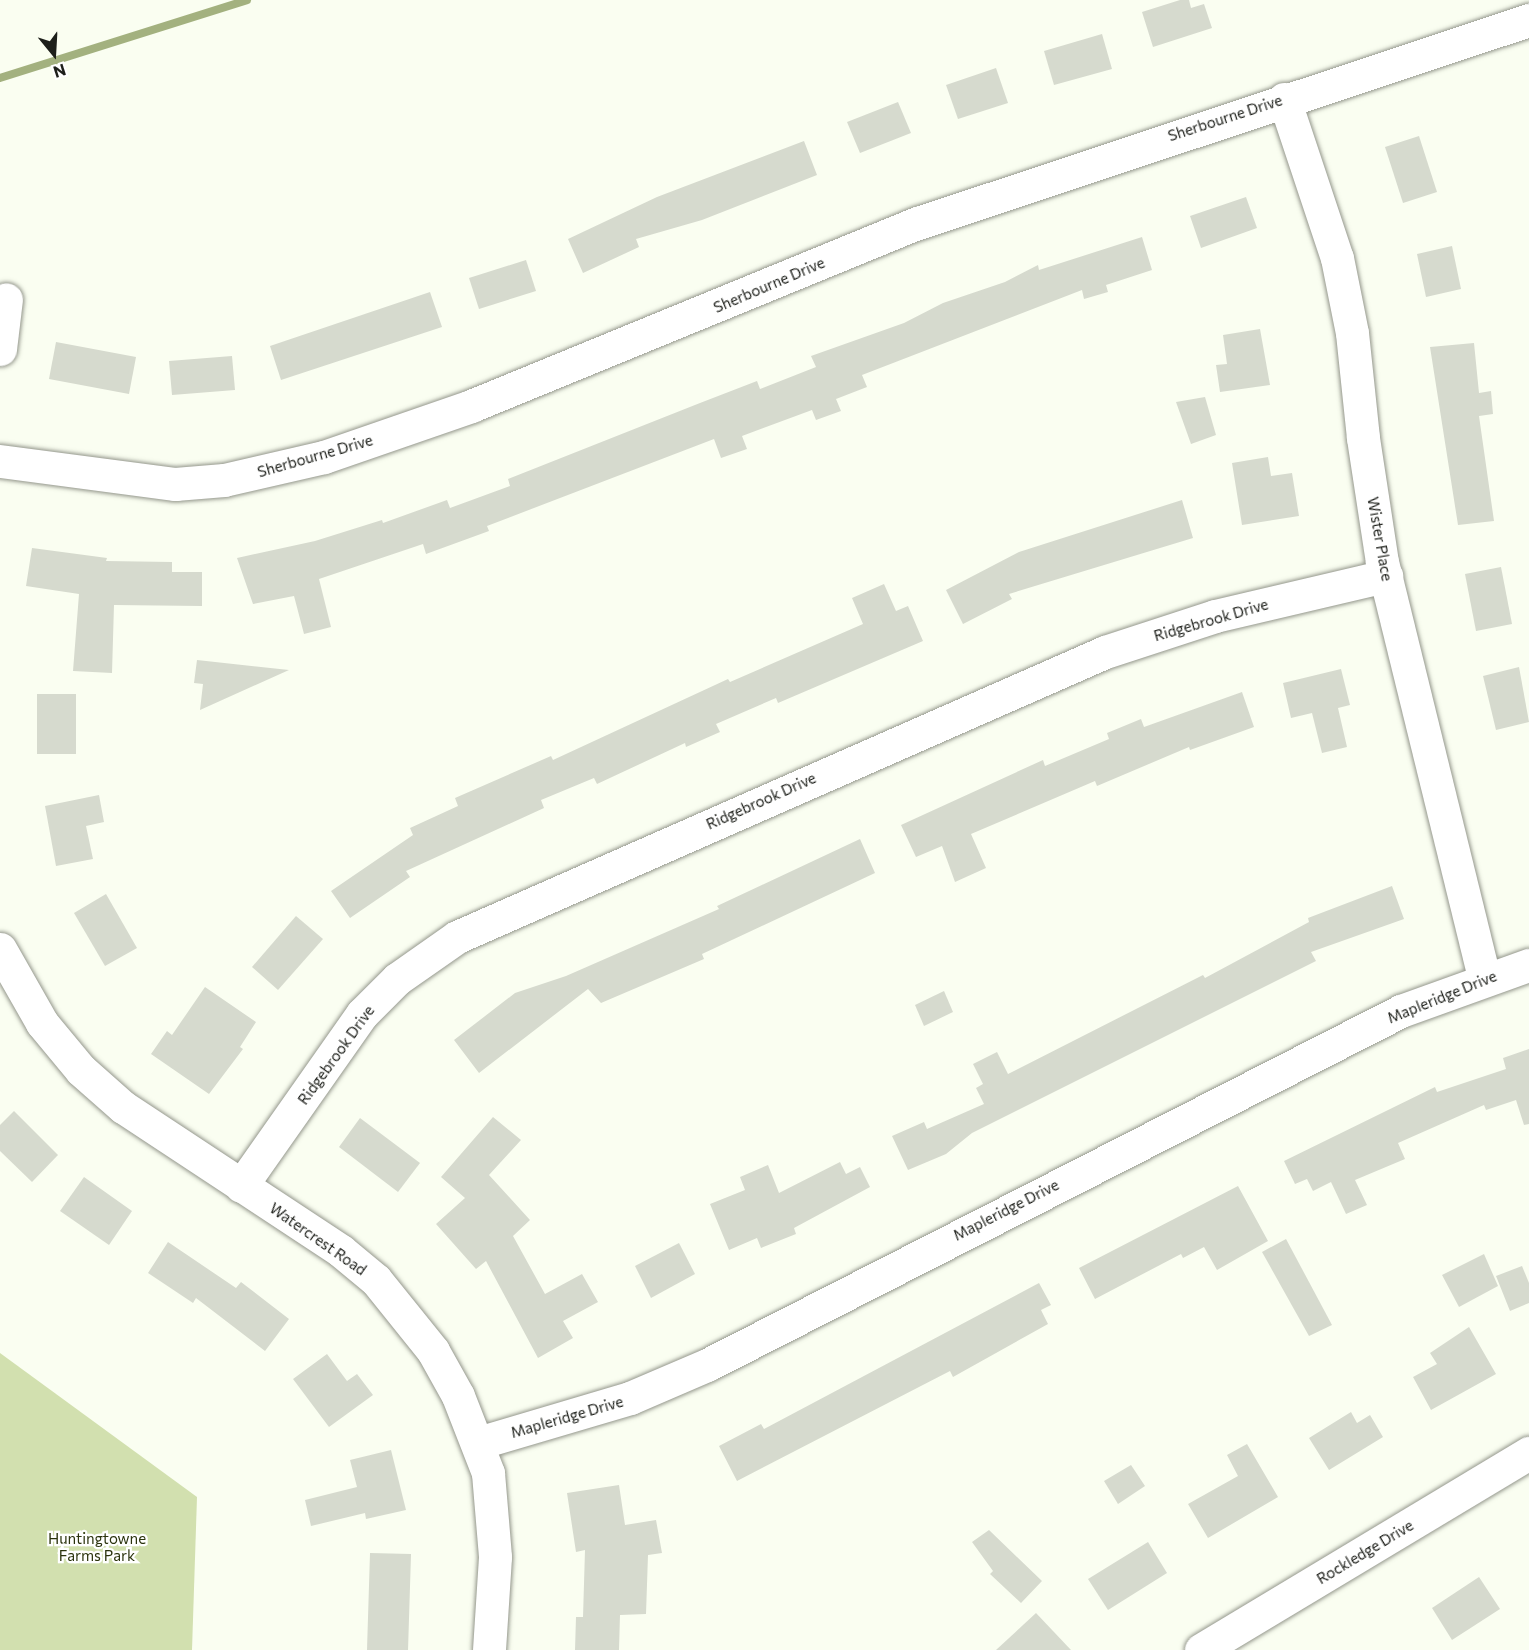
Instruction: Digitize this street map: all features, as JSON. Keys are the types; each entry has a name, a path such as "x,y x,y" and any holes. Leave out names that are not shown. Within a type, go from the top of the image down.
{"street":[{"name":"Sherbourne Drive","path":"0,461 175,484 224,480 324,457 492,398 918,223 1284,99 1529,20"},
{"name":"Wister Place","path":"1284,99 1337,258 1352,333 1363,438 1386,576 1484,978"},
{"path":"0,349 6,299"},
{"name":"Ridgebrook Drive","path":"241,1186 362,1014 397,979 457,937 1105,652 1215,616 1386,576"},
{"name":"Watercrest Road","path":"0,949 42,1023 81,1070 123,1107 341,1251 384,1288 433,1351 478,1443 492,1501 495,1557 489,1650"},
{"name":"Mapleridge Drive","path":"478,1443 630,1398 707,1365 1401,1011 1484,978 1529,965"},
{"name":"Rockledge Drive","path":"1201,1650 1529,1453"}],"green space":[{"name":"Huntingtowne Farms Park","path":"0,1353 197,1497 192,1650 0,1650"}],"building":[{"path":"1180,0 1189,0 1191,8 1204,4 1212,28 1153,47 1142,12"},
{"path":"1102,34 1112,69 1054,85 1044,51"},
{"path":"996,68 1008,103 958,119 946,85"},
{"path":"898,102 911,133 860,153 847,122"},
{"path":"1419,136 1437,192 1403,203 1385,147"},
{"path":"804,141 817,175 702,220 636,239 639,247 583,273 568,239 657,197"},
{"path":"1246,197 1257,228 1201,248 1190,216"},
{"path":"1142,237 1152,270 1106,285 1108,292 1084,299 1082,290 862,375 867,387 836,399 841,411 816,420 812,410 742,436 747,449 721,458 714,439 487,526 489,531 426,554 423,544 319,579 331,627 304,634 294,596 253,604 237,558 315,541 382,520 383,523 447,500 450,508 510,486 508,479 757,381 760,389 816,367 811,356 904,323 943,303 1005,282 1038,265 1039,270"},
{"path":"1452,246 1461,289 1426,297 1417,254"},
{"path":"526,260 536,291 479,309 469,278"},
{"path":"430,292 442,327 281,380 270,346"},
{"path":"1260,329 1270,385 1220,392 1216,365 1227,364 1223,335"},
{"path":"56,342 136,357 129,394 49,379"},
{"path":"1474,343 1479,393 1491,391 1493,414 1479,416 1494,521 1458,525 1430,347"},
{"path":"232,356 235,390 172,395 169,361"},
{"path":"1205,397 1216,435 1191,444 1176,402"},
{"path":"1268,457 1271,476 1292,473 1299,516 1242,525 1232,463"},
{"path":"1182,500 1193,538 1009,594 1012,599 963,624 946,590 1019,552"},
{"path":"32,548 107,558 106,561 172,562 172,572 202,572 202,606 114,605 112,673 73,671 79,594 26,586"},
{"path":"1501,567 1512,624 1476,631 1465,574"},
{"path":"884,584 896,611 908,606 923,641 778,703 776,698 716,724 720,732 686,747 685,743 597,784 594,778 541,800 544,808 406,871 410,877 350,918 331,891 413,835 410,828 458,806 455,798 551,756 553,760 728,679 730,682 863,624 852,598"},
{"path":"197,660 289,670 200,710 203,684 194,683"},
{"path":"1519,667 1529,722 1496,730 1483,676"},
{"path":"1341,669 1350,705 1338,708 1347,747 1322,753 1312,713 1291,718 1283,683"},
{"path":"1242,692 1254,727 1190,750 1189,747 1097,786 1095,781 971,834 986,868 955,882 942,846 916,857 901,825 1043,760 1045,766 1109,739 1107,733 1141,719 1144,727"},
{"path":"37,694 76,694 76,754 37,754"},
{"path":"99,795 104,822 86,826 93,859 56,866 45,806"},
{"path":"860,839 875,873 702,954 704,959 601,1003 588,989 479,1073 454,1040 515,993 566,976 719,909 717,906"},
{"path":"1392,886 1404,919 1311,952 1316,961 972,1133 946,1154 908,1170 892,1136 924,1122 927,1129 984,1104 976,1088 983,1084 973,1064 997,1052 1008,1074 1203,975 1205,978 1309,922 1308,918"},
{"path":"106,894 137,948 105,966 74,913"},
{"path":"296,916 323,939 278,990 252,967"},
{"path":"205,987 256,1022 240,1047 243,1049 209,1094 151,1054 167,1031 172,1035"},
{"path":"944,991 953,1012 924,1026 915,1005"},
{"path":"1529,1049 1529,1124 1524,1125 1516,1100 1486,1110 1484,1105 1398,1143 1405,1159 1355,1180 1367,1205 1346,1214 1331,1182 1313,1191 1307,1179 1295,1184 1284,1161 1435,1087 1437,1092 1506,1069 1503,1058"},
{"path":"14,1111 58,1155 32,1182 0,1151 0,1125"},
{"path":"493,1117 521,1140 489,1175 530,1220 513,1236 545,1294 582,1274 598,1302 563,1321 573,1338 538,1358 486,1261 476,1269 436,1224 465,1198 441,1177"},
{"path":"360,1118 420,1163 398,1192 339,1147"},
{"path":"840,1162 846,1174 860,1167 870,1187 794,1228 796,1234 761,1248 757,1238 729,1250 710,1204 745,1190 740,1177 768,1165 779,1193"},
{"path":"84,1177 132,1211 109,1245 60,1211"},
{"path":"1238,1186 1268,1241 1217,1270 1204,1247 1183,1258 1181,1254 1095,1299 1079,1268"},
{"path":"1286,1239 1332,1325 1309,1336 1262,1252"},
{"path":"168,1242 236,1288 241,1282 289,1319 265,1351 196,1298 193,1303 148,1273"},
{"path":"679,1243 695,1274 651,1298 635,1266"},
{"path":"1484,1254 1498,1286 1459,1307 1442,1275"},
{"path":"1522,1266 1529,1283 1529,1303 1510,1311 1496,1276"},
{"path":"1039,1283 1051,1305 1041,1310 1048,1324 953,1377 950,1371 737,1481 719,1446 761,1424 764,1429"},
{"path":"1469,1327 1496,1374 1431,1410 1413,1377 1437,1364 1430,1353"},
{"path":"327,1354 347,1381 357,1374 373,1395 329,1427 293,1379"},
{"path":"1351,1412 1357,1423 1370,1415 1383,1437 1329,1470 1309,1438"},
{"path":"1247,1444 1278,1497 1208,1538 1188,1504 1238,1476 1227,1455"},
{"path":"391,1450 406,1510 366,1519 365,1513 311,1526 305,1500 357,1487 350,1460"},
{"path":"1131,1465 1145,1486 1118,1504 1104,1481"},
{"path":"619,1485 625,1525 656,1520 662,1553 648,1555 646,1614 620,1615 619,1650 575,1650 576,1617 583,1617 585,1550 576,1552 567,1493"},
{"path":"989,1530 1042,1581 1021,1603 990,1574 993,1571 972,1542"},
{"path":"1148,1542 1167,1573 1108,1610 1088,1579"},
{"path":"370,1553 411,1554 408,1650 367,1650"},
{"path":"1479,1577 1500,1609 1452,1640 1432,1608"},
{"path":"1036,1613 1071,1650 996,1650"}],"waterway":[{"path":"0,78 247,0"}]}
